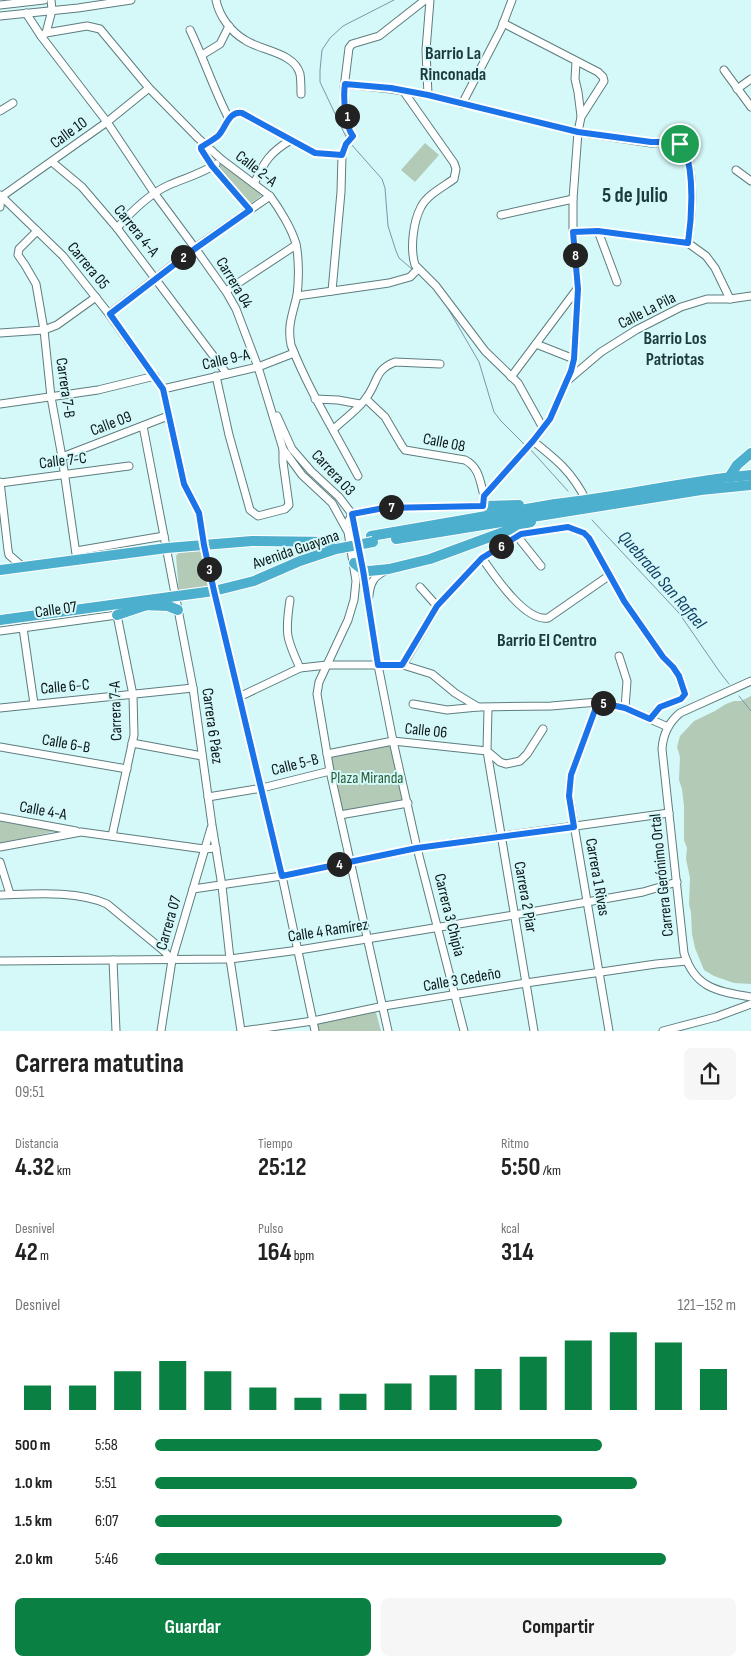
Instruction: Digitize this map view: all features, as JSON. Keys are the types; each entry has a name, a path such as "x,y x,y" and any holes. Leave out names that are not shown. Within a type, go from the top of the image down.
{"highway":[{"path":"730,476 737,465 751,453"},
{"name":"Avenida Guayana","path":"556,508 586,500 751,474"},
{"name":"Avenida Guayana","path":"0,620 214,591 254,581 336,546 372,539 556,508 751,485"},
{"path":"484,501 556,508"},
{"path":"354,563 363,570 389,569 430,559 556,508"},
{"name":"Avenida Guayana","path":"0,570 77,556 252,541 336,546"},
{"path":"117,615 144,606 160,598"},
{"path":"127,603 144,606 168,606 178,610"}],"street":[{"path":"0,6 16,2 44,0"},
{"path":"44,34 52,10 51,0"},
{"path":"0,16 131,0"},
{"path":"216,0 218,9 237,35 246,42 281,56 292,63 300,74 301,94"},
{"path":"332,292 341,192 342,155 353,136 350,132 345,106 348,50 350,46 379,36 425,0"},
{"path":"428,95 426,50 430,0"},
{"path":"462,104 503,23 512,0"},
{"name":"Carrera 04","path":"26,13 44,34 107,122 154,194 196,248 226,291 236,309 258,367 283,448 302,475 332,502 346,526 356,581 354,600 348,620 319,682 317,694 330,771 369,938 388,1031"},
{"path":"503,23 601,74 604,81 581,117"},
{"name":"Calle 2-A","path":"44,34 87,26 100,29 149,88 221,160 270,196 275,203 296,244 297,296 291,314 289,336 294,353 316,399 358,476"},
{"path":"202,55 220,44 229,26"},
{"path":"190,30 229,119"},
{"path":"346,526 352,514 384,508 484,501 550,419 568,380 574,359 578,289 573,232 573,199 578,132 581,117 575,79 576,62"},
{"path":"724,70 751,107"},
{"path":"737,89 751,80"},
{"path":"345,84 391,88 404,92 428,95 578,132 651,142 672,142 682,146 686,153 693,214 688,243"},
{"name":"Calle 10","path":"1,196 107,122 149,88"},
{"path":"404,92 454,163 456,169 454,179 421,206 413,240 414,261 417,270 436,286 486,351 518,383 543,428"},
{"path":"0,111 12,103"},
{"path":"250,210 201,151 201,147 217,136 233,114 237,112 242,113 315,153 342,155"},
{"path":"254,184 267,159 276,149 291,140"},
{"path":"117,228 136,208 154,194 167,186 199,174 221,160"},
{"name":"Carrera 4-A","path":"52,162 82,187 117,228 227,374"},
{"path":"736,170 751,181"},
{"path":"0,207 1,196"},
{"name":"Carrera 05","path":"1,196 63,256 110,314 163,389 184,484 199,513 214,591 262,788 299,950 315,1031"},
{"path":"110,314 196,248 270,196"},
{"path":"501,215 573,199"},
{"name":"Carrera 7-B","path":"37,231 17,252 36,284 44,330 51,396 77,556"},
{"path":"573,232 598,231 688,243 706,256 716,268 730,299"},
{"path":"598,231 617,282"},
{"path":"226,291 296,244"},
{"path":"297,296 389,283 410,277 417,270"},
{"path":"511,377 578,289"},
{"name":"Calle La Pila","path":"568,380 601,352 636,330 681,307 707,299 730,299 751,296"},
{"path":"0,333 44,330 56,325 96,297"},
{"path":"536,344 574,359"},
{"name":"Calle 9-A","path":"163,389 258,367 294,353"},
{"path":"334,429 363,401 378,374 388,364 395,362 440,364"},
{"path":"0,404 98,390 155,376"},
{"path":"216,376 229,435 250,510 258,516 285,509 289,505 283,448"},
{"path":"316,399 363,401"},
{"name":"Carrera 03","path":"269,400 292,449 311,471 339,497 352,514 363,570"},
{"name":"Calle 08","path":"363,401 385,417 406,450 465,460 473,464 480,481 484,501"},
{"name":"Calle 09","path":"62,457 168,416"},
{"name":"Carrera 6 Páez","path":"144,426 193,688 222,886 230,959 242,1031"},
{"path":"532,442 563,466 578,483 586,500"},
{"name":"Calle 7-C","path":"0,482 129,466"},
{"path":"0,482 3,526 9,555 22,567"},
{"path":"402,665 437,606 482,558 518,536 568,527 584,533 589,538 624,601 663,657 673,667 684,689 685,694 681,699 660,707 650,719"},
{"path":"77,556 164,536"},
{"path":"518,536 541,566"},
{"path":"482,558 508,594 534,616 541,619 548,618 610,575"},
{"path":"368,603 373,580 378,574 389,569"},
{"name":"Carrera 3 Chipia","path":"363,570 378,665 393,741 417,848 464,1031"},
{"path":"420,587 437,606"},
{"path":"290,600 287,639 300,668"},
{"name":"Calle 07","path":"0,631 117,615"},
{"name":"Carrera 7-A","path":"112,836 134,735 132,695 117,615"},
{"path":"23,628 34,704"},
{"path":"618,656 627,681 625,708"},
{"path":"239,697 300,668 327,665 402,665 432,674 455,693 478,707"},
{"name":"Carrera Gerónimo Ortal","path":"751,681 680,714 668,727 662,749 684,953 694,975 706,985 722,991 751,997"},
{"name":"Calle 6-C","path":"0,708 193,688"},
{"path":"413,704 447,710 598,702 625,708 668,727"},
{"name":"Carrera 1 Rivas","path":"598,702 571,775 569,796 609,1031"},
{"name":"Carrera 2 Piar","path":"488,708 487,751 534,1031"},
{"name":"Calle 06","path":"327,754 393,741 487,751 500,762 506,764 520,761 527,754 543,729"},
{"path":"132,743 202,756"},
{"name":"Calle 6-B","path":"0,747 127,769"},
{"name":"Calle 5-B","path":"208,797 262,788 330,771"},
{"path":"340,815 408,803"},
{"path":"193,889 282,876 417,848 669,813"},
{"name":"Calle 4-A","path":"0,817 81,832"},
{"name":"Carrera 07","path":"161,1031 172,960 212,825"},
{"path":"0,847 81,832 204,849 216,848"},
{"path":"0,862 10,894"},
{"name":"Calle 4 Ramírez","path":"0,962 230,959 299,950 514,915 643,892 677,882"},
{"path":"0,895 71,895 100,901 107,904 157,945 172,960"},
{"path":"113,960 116,1031"},
{"name":"Calle 3 Cedeño","path":"242,1031 313,1021 384,1006 526,982 687,961"},
{"path":"662,1031 716,1017 751,1004"}],"green space":[{"path":"425,143 439,155 415,182 401,170"},
{"path":"221,164 262,195 249,205 218,166"},
{"path":"198,549 202,552 209,587 179,591 176,556 180,551"},
{"path":"751,696 751,984 734,983 714,976 704,970 695,948 689,904 690,878 686,859 687,848 684,840 684,806 679,780 680,757 677,747 680,736 694,721 726,704 741,701"},
{"name":"Plaza Miranda","path":"391,743 406,801 342,813 329,755"},
{"path":"0,821 56,831 0,844"},
{"path":"375,1009 381,1031 318,1031 315,1018"}],"waterway":[{"name":"Quebrada San Rafael","path":"347,139 320,82 322,50 330,38 343,26 394,0"},
{"name":"Quebrada San Rafael","path":"351,144 382,179 385,188 388,226 396,251 399,258 413,270"},
{"name":"Quebrada San Rafael","path":"446,305 479,362 494,412 525,445"},
{"name":"Quebrada San Rafael","path":"530,449 568,491"},
{"name":"Quebrada San Rafael","path":"592,520 679,613 729,684"},
{"name":"Quebrada San Rafael","path":"739,696 751,711"}],"district":[{"name":"Barrio La Rinconada","path":"453,63"},
{"name":"5 de Julio","path":"635,195"},
{"name":"Barrio Los Patriotas","path":"675,348"},
{"name":"Barrio El Centro","path":"547,640"}],"route":[{"path":"345,84 391,88 404,92 428,95 578,132 651,142 676,142 680,144 686,153 693,214 688,243 598,231 573,232 578,289 574,359 571,371 550,419 484,496 483,506 384,508 352,514 378,665 402,665 437,606 482,558 521,534 568,527 584,533 589,538 624,601 663,657 679,676 685,694 681,699 660,707 650,719 625,708 598,702 571,775 569,796 574,827 417,848 282,876 214,591 199,513 184,484 163,389 110,314 196,248 250,210 201,151 201,147 217,136 233,114 237,112 248,116 315,153 328,155 342,155 346,144 353,136 350,132 345,106 345,84"}]}
